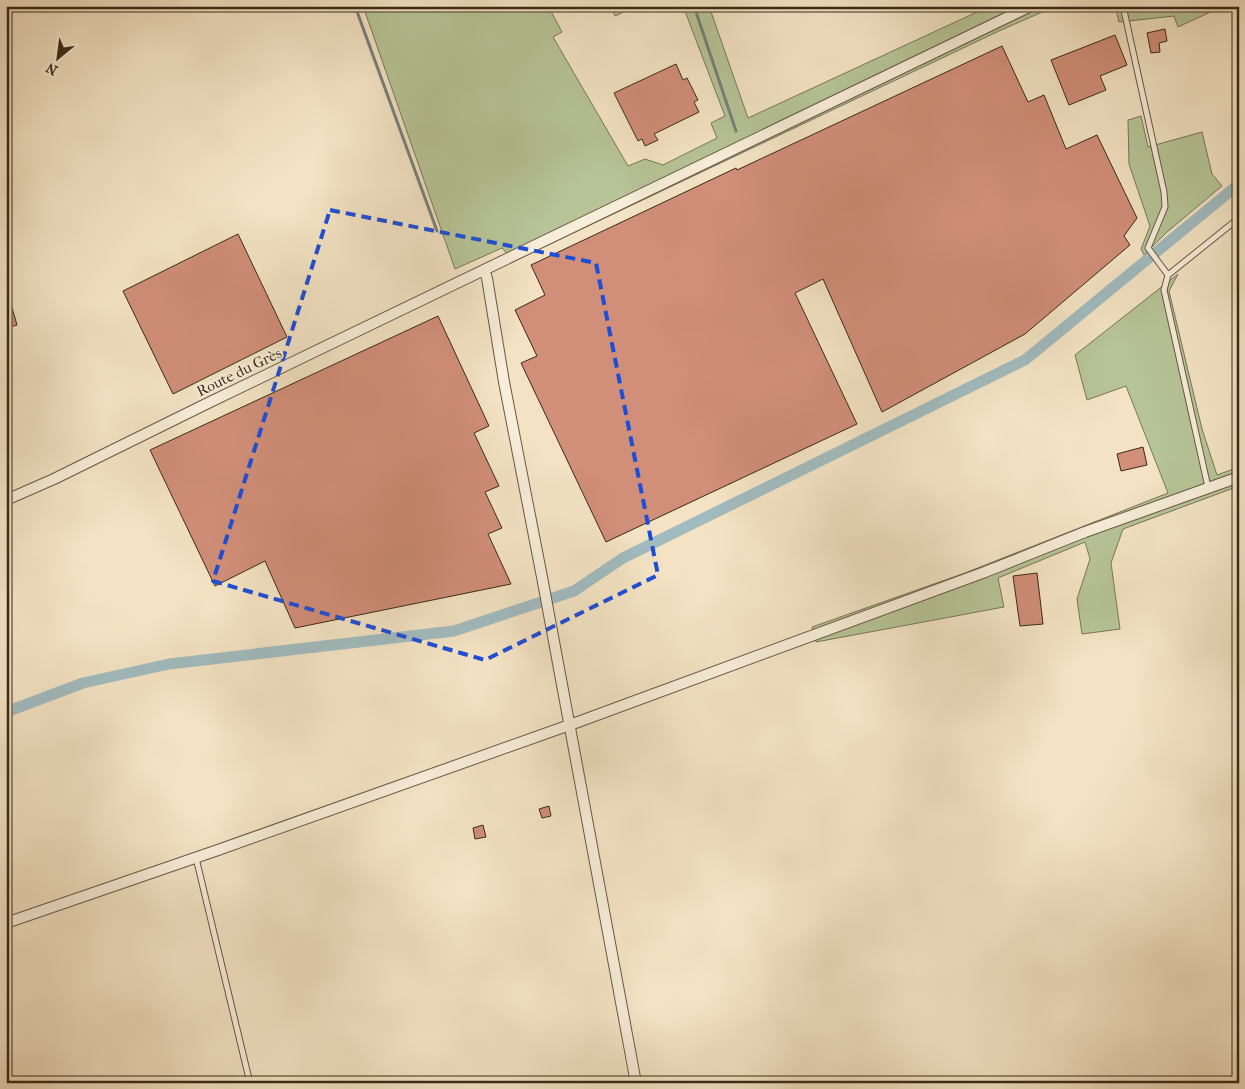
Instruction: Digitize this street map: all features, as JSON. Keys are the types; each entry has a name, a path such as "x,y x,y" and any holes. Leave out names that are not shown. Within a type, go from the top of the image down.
{"street":[{"name":"Route du Grès","path":"6,500 54,479 1031,6"},
{"path":"484,270 636,1083"},
{"path":"6,923 196,858 569,725 985,572 1085,532 1239,477"}],"lane":[{"path":"1123,6 1164,192 1165,207 1148,248 1168,275"},
{"path":"1208,487 1164,290 1168,275 1239,218"},
{"path":"196,858 250,1083"}],"highlighted area":[{"path":"330,210 596,263 658,575 485,660 213,581"}],"green space":[{"path":"363,6 548,6 562,32 553,37 628,166 645,159 663,165 717,138 711,123 725,116 683,6 709,6 748,118 990,6 1056,6 999,31 514,261 502,248 455,269"},
{"path":"611,6 637,6 615,16"},
{"path":"1115,6 1216,6 1217,9 1178,27 1174,16 1119,22"},
{"path":"1141,116 1148,147 1202,132 1212,174 1222,186 1167,232 1144,255 1141,249 1150,226 1129,164 1128,120"},
{"path":"1178,274 1169,291 1202,429 1217,475 1239,467 1239,486 1123,529 1111,563 1120,629 1082,634 1077,599 1090,559 1085,542 998,578 1004,607 816,642 812,627 965,573 1168,493 1126,386 1087,400 1075,355"}],"building":[{"path":"1165,29 1167,41 1159,43 1160,52 1151,53 1147,33"},
{"path":"1115,35 1127,65 1100,76 1106,90 1069,105 1051,60"},
{"path":"1002,46 1028,102 1044,95 1066,149 1097,135 1137,218 1124,236 1130,245 1025,334 882,412 823,279 795,293 857,424 606,542 521,363 537,356 515,310 545,295 531,265 736,168 737,170"},
{"path":"676,64 683,80 687,78 698,100 694,102 699,112 654,134 658,140 645,146 642,139 638,141 614,93"},
{"path":"238,234 287,337 173,394 123,291"},
{"path":"9,297 17,325 6,328 6,298"},
{"path":"438,316 489,426 474,433 499,486 485,492 502,528 488,534 511,584 295,628 265,561 215,586 150,450"},
{"path":"1143,447 1147,465 1121,471 1117,454"},
{"path":"1037,573 1043,624 1020,626 1013,576"},
{"path":"549,806 551,816 542,818 539,809"},
{"path":"483,825 486,837 475,839 473,828"}],"waterway":[{"path":"355,6 437,231"},
{"path":"694,6 736,131"},
{"path":"6,712 83,683 169,664 454,631 574,591 623,558 1025,360 1239,184"}]}
